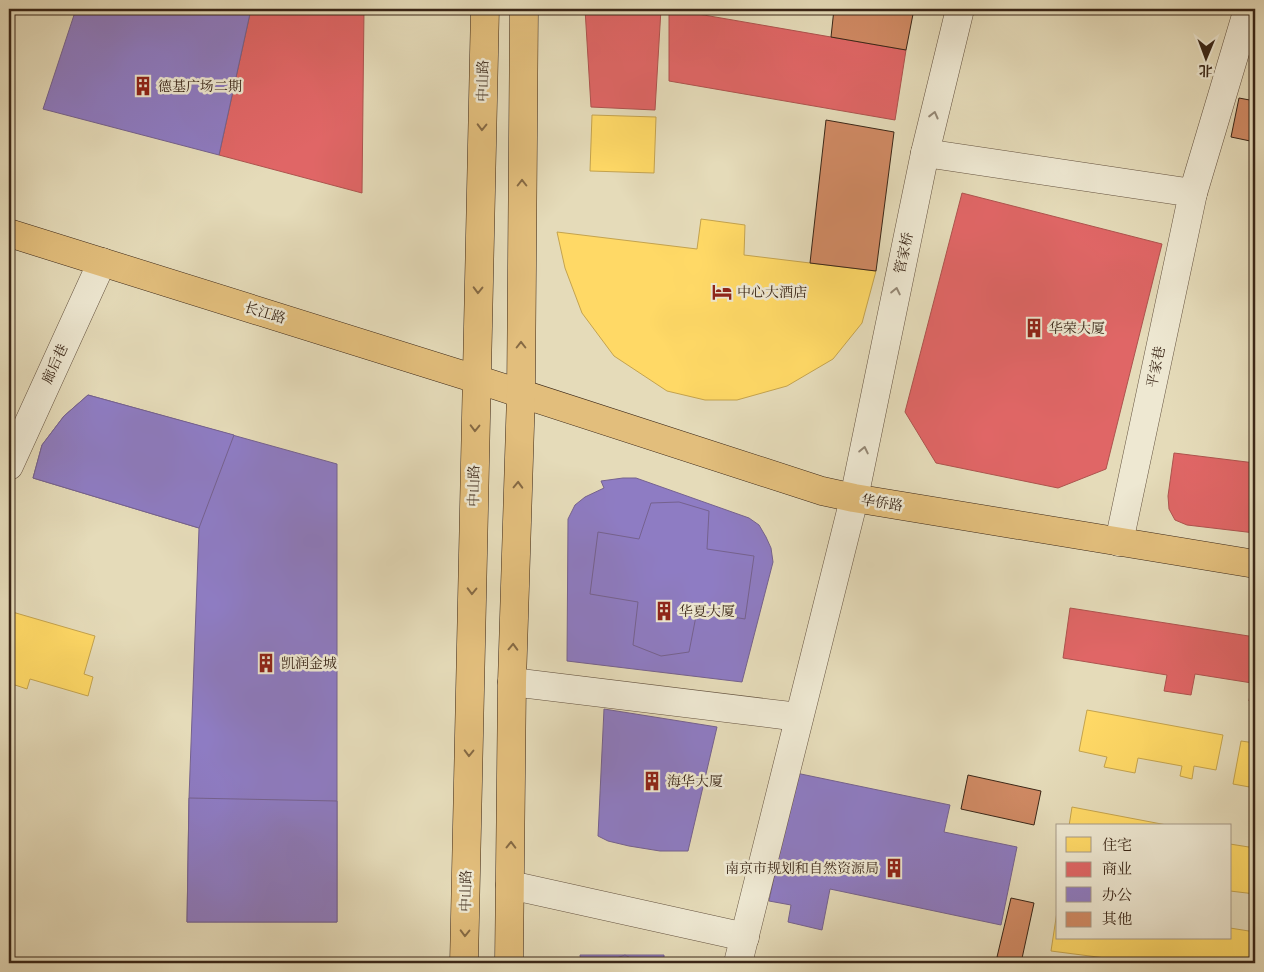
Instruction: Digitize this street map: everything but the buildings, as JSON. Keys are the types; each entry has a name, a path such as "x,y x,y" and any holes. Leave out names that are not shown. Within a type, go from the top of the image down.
{"main road":[{"name":"中山路","path":"464,963 485,9"},
{"path":"509,963 512,682 521,394 524,9"},
{"name":"长江路","path":"9,233 521,394"},
{"name":"华侨路","path":"521,394 822,491 854,498 1255,564"}],"street":[{"name":"管家桥","path":"738,963 854,498 925,153 960,9"},
{"name":"平家巷","path":"1119,542 1193,193 1248,9"},
{"path":"925,153 1193,193"},
{"name":"廊后巷","path":"9,466 102,262"},
{"path":"512,682 799,717"},
{"path":"510,885 745,937"}],"place":[{"name":"德基广场二期","path":"143,86"},
{"name":"中心大酒店","path":"722,292"},
{"name":"华荣大厦","path":"1034,328"},
{"name":"华夏大厦","path":"664,611"},
{"name":"凯润金城","path":"266,663"},
{"name":"海华大厦","path":"652,781"},
{"name":"南京市规划和自然资源局","path":"894,868"}]}
